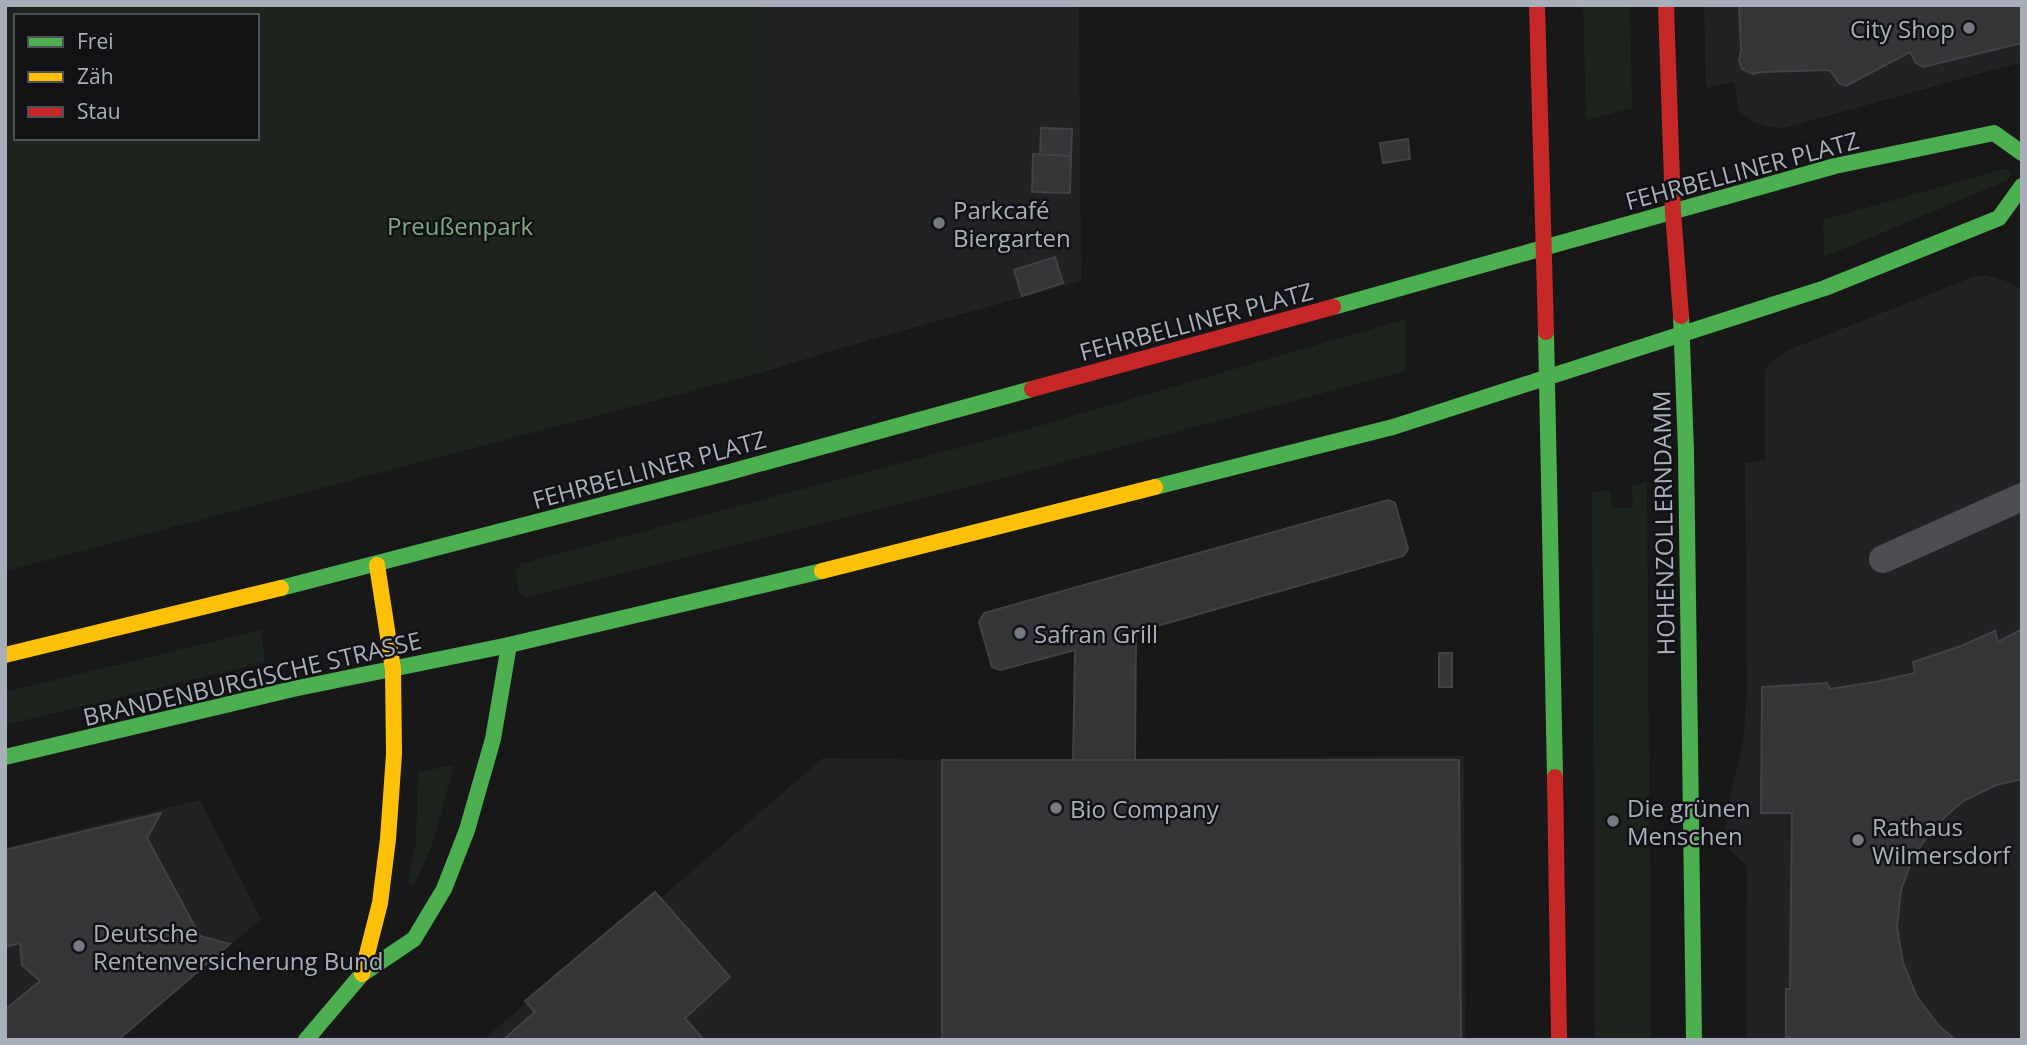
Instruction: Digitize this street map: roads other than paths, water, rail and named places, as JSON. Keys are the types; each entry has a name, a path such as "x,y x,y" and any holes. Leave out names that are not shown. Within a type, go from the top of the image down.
{"main road":[{"path":"1537,5 1559,1040"},
{"name":"HOHENZOLLERNDAMM","path":"1666,5 1673,212 1682,334 1694,1040"},
{"name":"FEHRBELLINER PLATZ","path":"377,565 726,473 1835,166 1994,133 2022,153"},
{"path":"306,1040 362,974 414,939 444,889 467,830 493,739 509,645 750,589 1393,427 1825,288 1999,218 2022,186"},
{"path":"5,655 377,565 393,669 394,754 380,903 362,974"},
{"name":"BRANDENBURGISCHE STRASSE","path":"5,757 293,689 509,645"}],"lane":[{"path":"1883,559 2022,498"}],"place":[{"name":"City Shop","path":"1969,28"},
{"name":"Parkcafé Biergarten","path":"939,223"},
{"name":"Safran Grill","path":"1020,633"},
{"name":"Bio Company","path":"1056,808"},
{"name":"Die grünen Menschen","path":"1613,821"},
{"name":"Rathaus Wilmersdorf","path":"1858,840"},
{"name":"Deutsche Rentenversicherung Bund","path":"79,946"}],"park label":[{"name":"Preußenpark","path":"460,225"}]}
